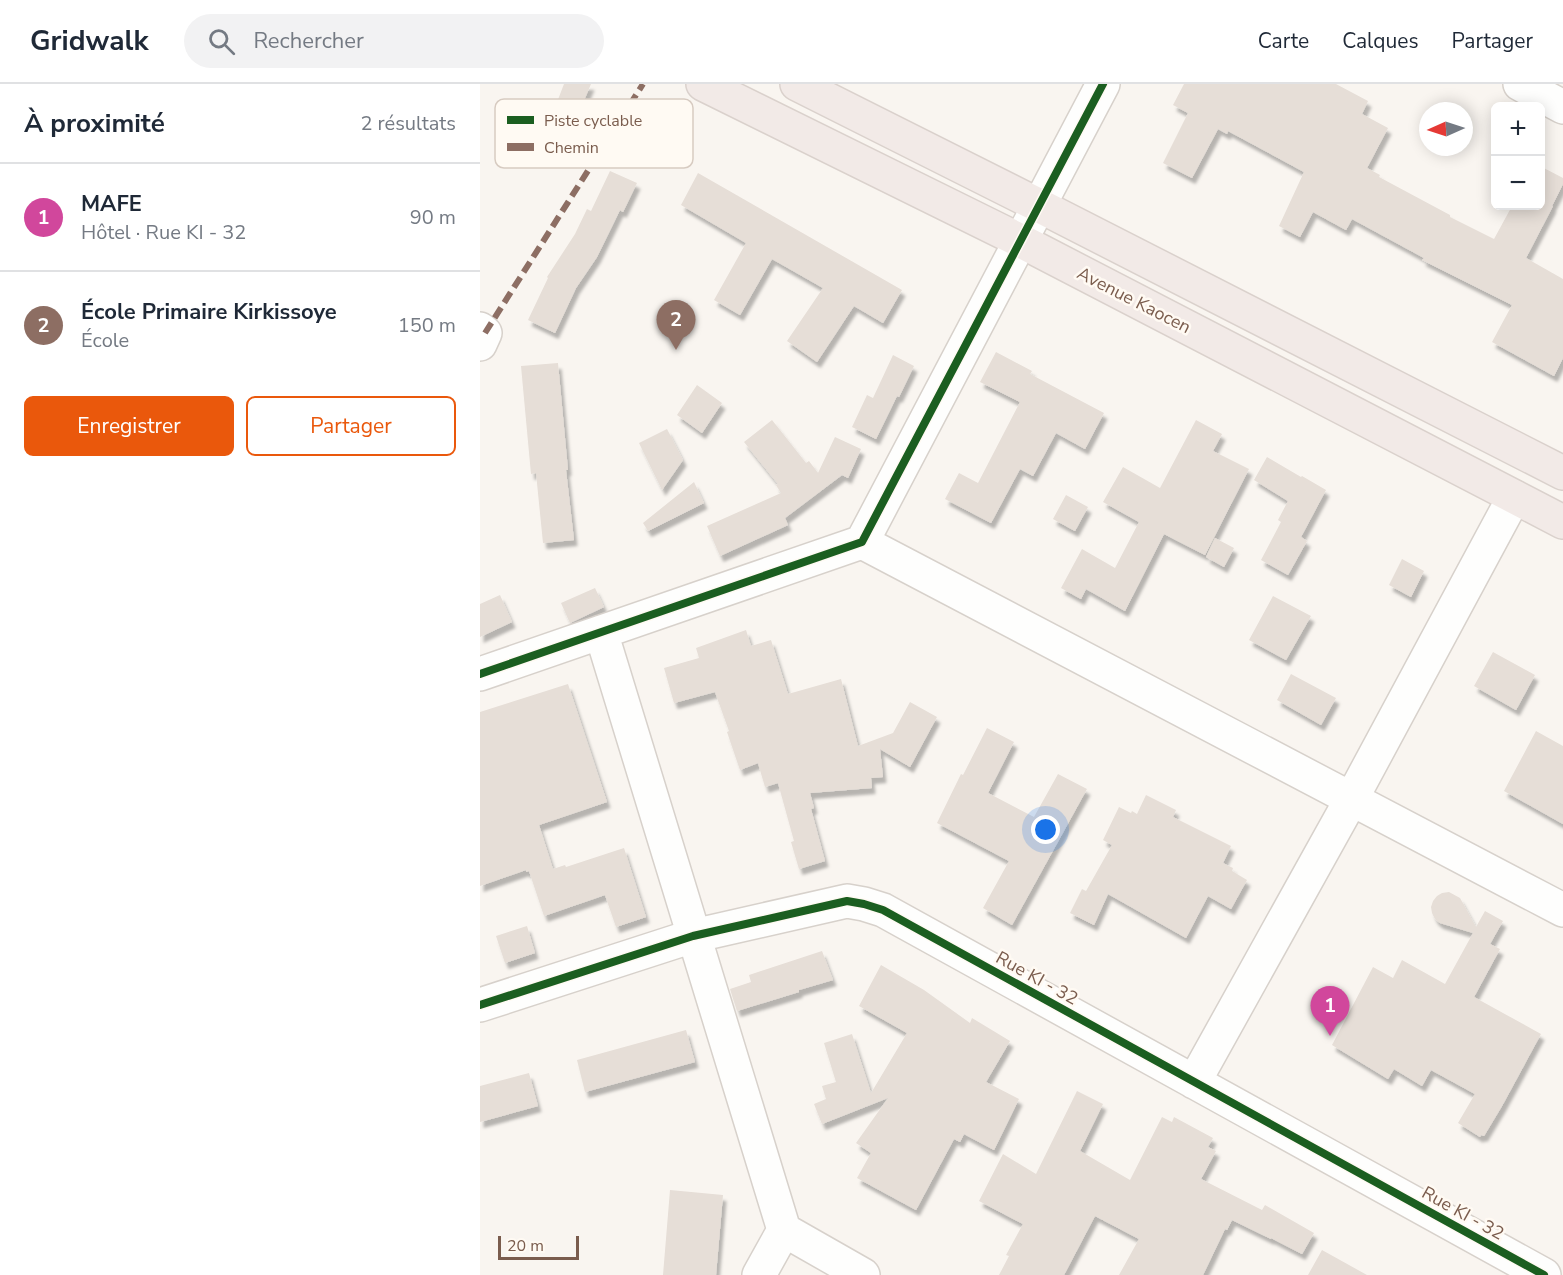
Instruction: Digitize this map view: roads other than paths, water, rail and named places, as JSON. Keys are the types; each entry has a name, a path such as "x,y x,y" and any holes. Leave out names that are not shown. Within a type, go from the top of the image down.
{"highway":[{"name":"Avenue Kaocen","path":"703,84 1021,241 1563,522"},
{"path":"797,84 1563,473"}],"street":[{"path":"480,674 862,542 1104,84"},
{"path":"1520,84 1563,107"},
{"path":"480,329 485,333 480,344"},
{"path":"1194,1082 1352,798 1514,497"},
{"path":"862,542 1563,910"},
{"path":"601,632 784,1230 863,1275"},
{"name":"Rue KI - 32","path":"480,1005 693,936 847,901 864,904 883,910 1544,1275"},
{"path":"759,1275 784,1230"}],"place":[{"name":"École Primaire Kirkissoye","path":"676,350"},
{"name":"MAFE","path":"1330,1036"}]}
